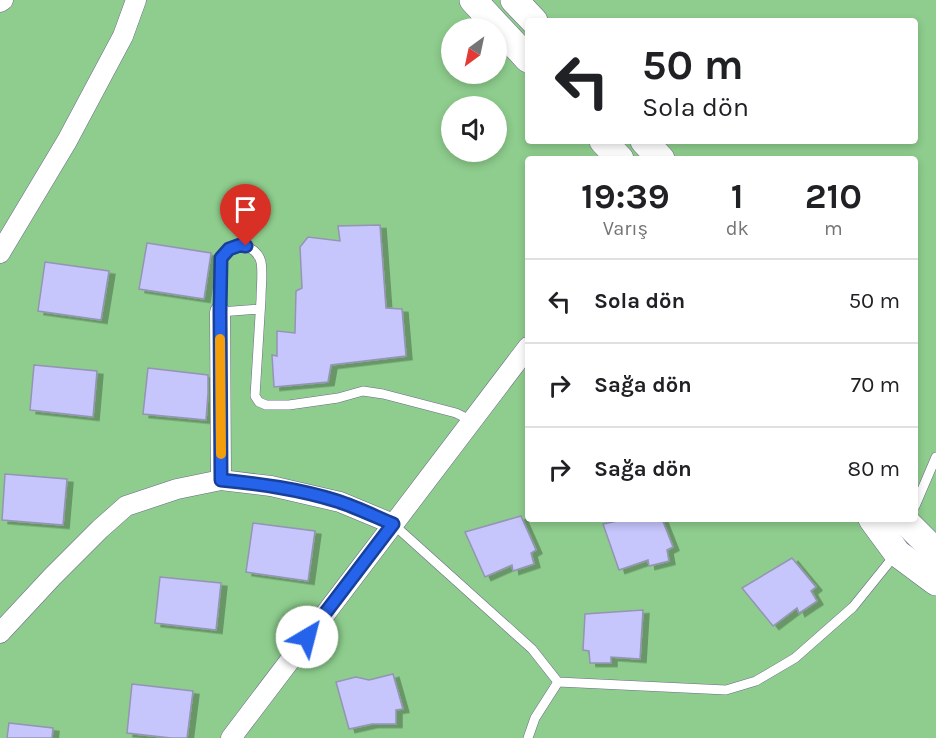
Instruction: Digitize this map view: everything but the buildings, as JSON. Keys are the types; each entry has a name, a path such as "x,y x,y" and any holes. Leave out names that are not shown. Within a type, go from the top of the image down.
{"street":[{"path":"0,253 67,141 123,36 136,0"},
{"path":"473,0 525,56"},
{"path":"514,0 531,18"},
{"path":"606,144 617,156"},
{"path":"647,144 658,156"},
{"path":"220,312 221,480"},
{"path":"231,738 525,351"},
{"path":"0,633 100,529 126,506 177,489 221,480 272,486 325,497 393,524"},
{"path":"874,522 897,553 936,582"},
{"path":"913,522 936,552"}],"lane":[{"path":"260,309 220,312 221,258 229,249 240,245 252,249 260,257 260,309 255,396 262,404 289,405 363,391 456,413 471,422"},
{"path":"918,497 936,457"},
{"path":"393,524 532,650 558,682 726,690 756,681 795,658 853,607 897,553"},
{"path":"528,738 535,718 558,682"}],"green space":[{"path":"0,0 936,0 936,738 0,738"}],"slow traffic":[{"path":"220,339 221,454"}],"route":[{"path":"246,246 234,246 221,258 221,480 272,486 325,497 393,524 307,637"}]}
